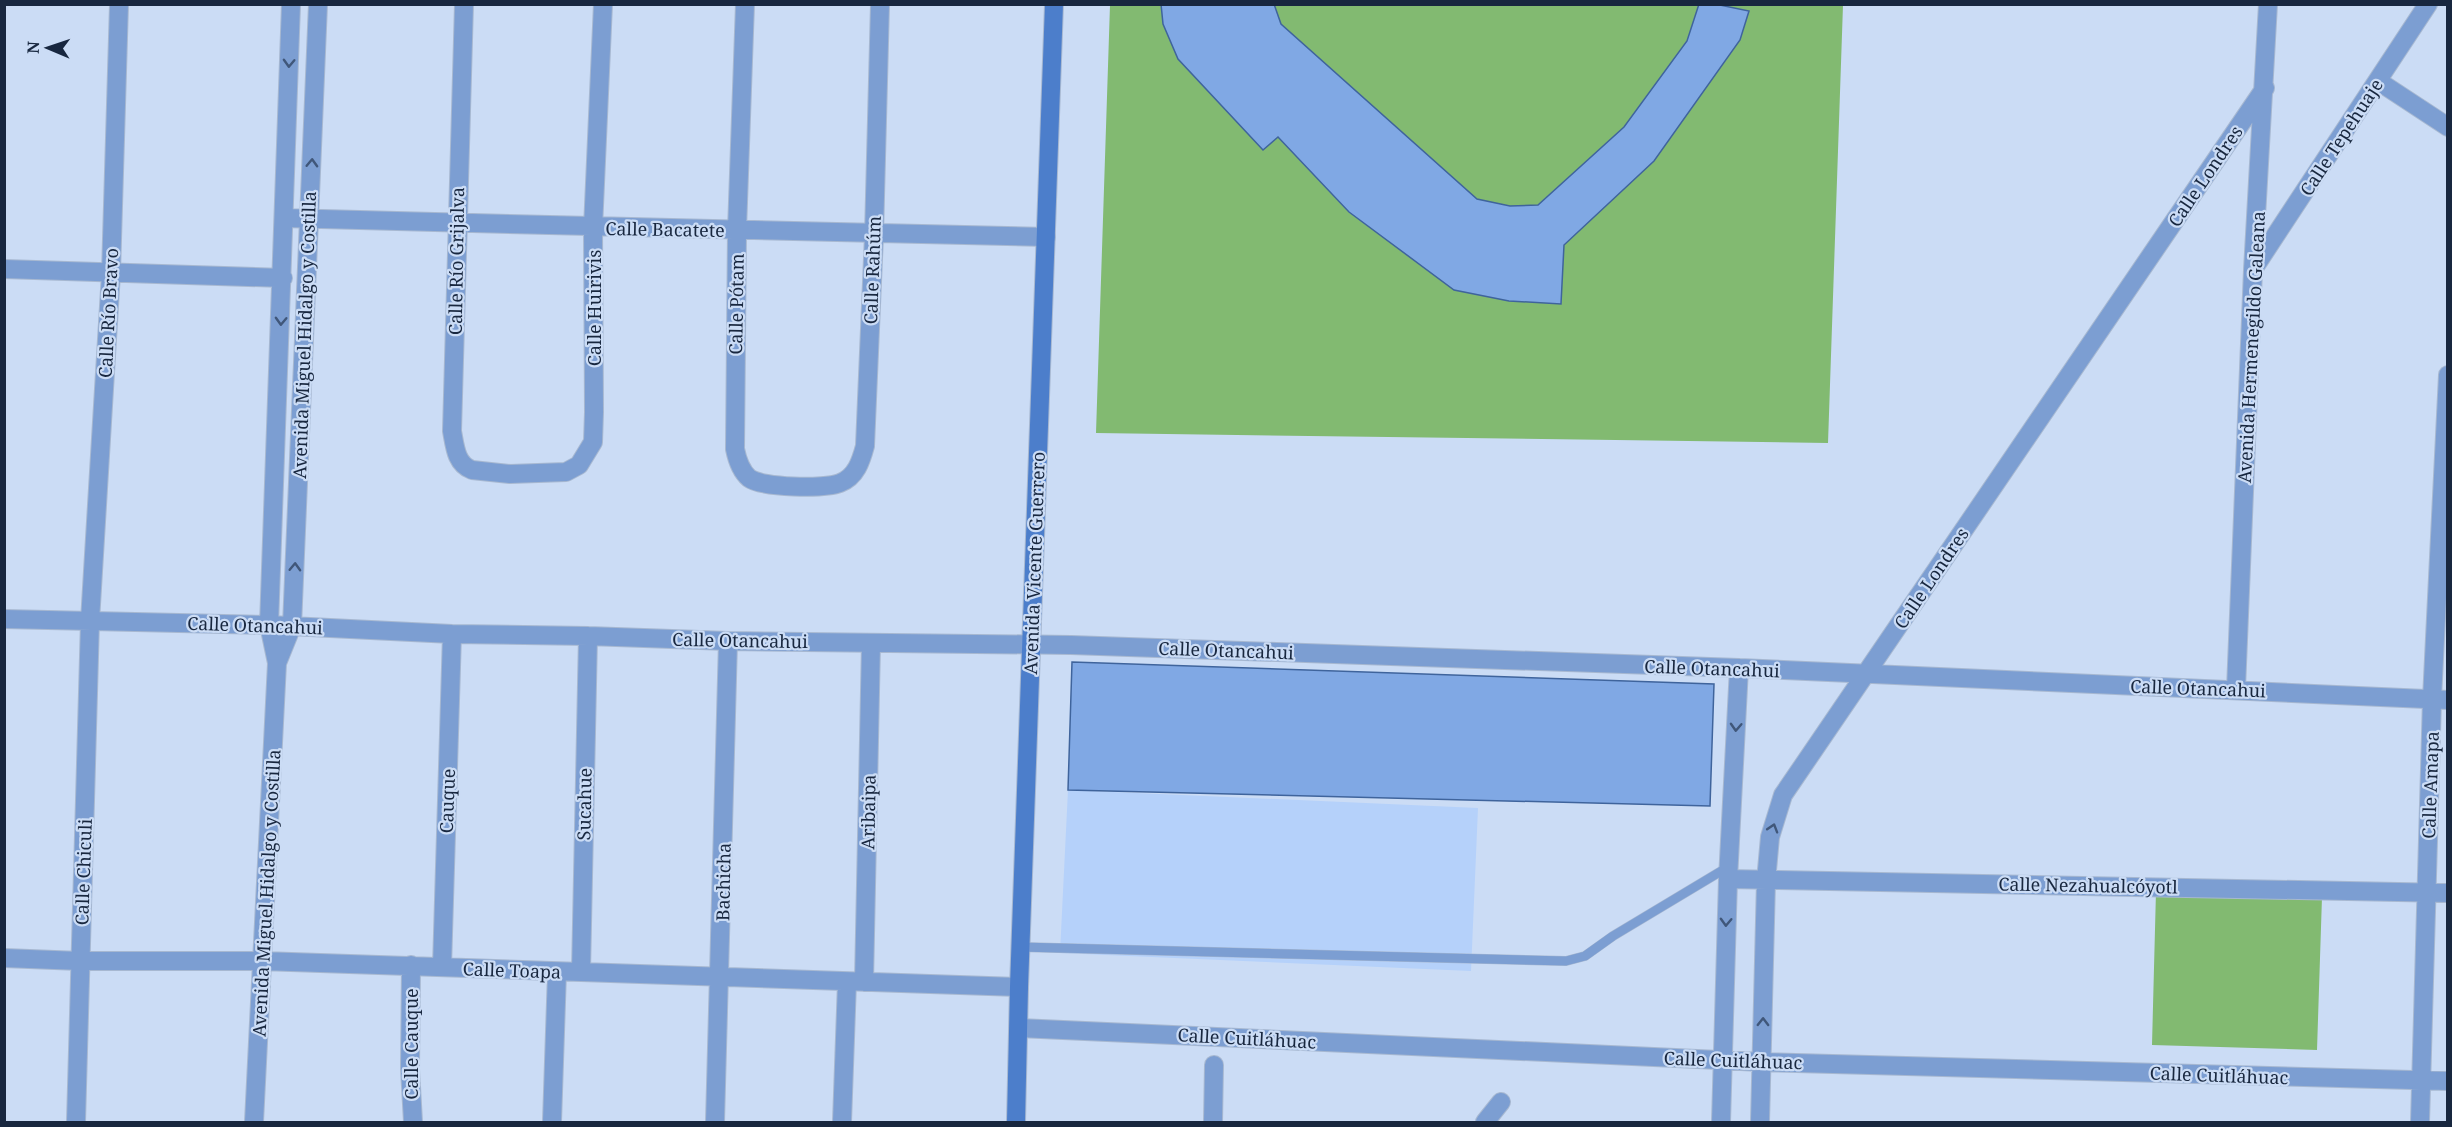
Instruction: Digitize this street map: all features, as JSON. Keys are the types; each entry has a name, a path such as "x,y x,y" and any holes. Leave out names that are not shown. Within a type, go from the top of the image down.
{"main road":[{"name":"Avenida Vicente Guerrero","path":"1016,1122 1018,987 1054,4"}],"street":[{"name":"Calle Río Bravo","path":"90,621 111,273 119,4"},
{"name":"Avenida Miguel Hidalgo y Costilla","path":"254,1122 277,663 269,625 291,4"},
{"name":"Avenida Miguel Hidalgo y Costilla","path":"277,663 292,626 318,4"},
{"name":"Calle Río Grijalva","path":"464,4 456,221 452,431 458,459 465,468 510,474"},
{"name":"Calle Huirivis","path":"510,474 566,472 579,465 593,442 593,228 603,4"},
{"name":"Calle Pótam","path":"745,4 737,230 735,450 736,458 748,477 755,481 797,487"},
{"name":"Calle Rahúm","path":"797,487 840,483 853,474 862,458 865,446 874,235 880,4"},
{"name":"Avenida Hermenegildo Galeana","path":"2236,689 2253,270 2268,4"},
{"name":"Calle Tepehuaje","path":"2253,270 2428,4"},
{"path":"2378,81 2448,127"},
{"name":"Calle Londres","path":"1760,1122 1766,881 1770,837 1783,795 2265,88"},
{"name":"Calle Bacatete","path":"284,218 456,221 593,228 1046,237"},
{"path":"4,269 283,278"},
{"name":"Calle Amapa","path":"2420,1122 2426,892 2440,699 2448,375"},
{"name":"Calle Otancahui","path":"4,619 269,625 452,634 728,641 1030,644 1738,668 2440,699"},
{"name":"Calle Chiculi","path":"76,1122 90,621"},
{"name":"Cauque","path":"442,967 452,634"},
{"name":"Sucahue","path":"580,972 588,636"},
{"name":"Bachicha","path":"715,1122 728,641"},
{"name":"Aribaipa","path":"842,1122 855,982 872,643"},
{"path":"1721,1122 1728,873 1738,668"},
{"name":"Calle Nezahualcóyotl","path":"1728,873 1766,881 2448,893"},
{"name":"Calle Toapa","path":"4,958 411,965 1018,987"},
{"name":"Calle Cauque","path":"411,965 410,1069 413,1122"},
{"path":"552,1122 557,972"},
{"name":"Calle Cuitláhuac","path":"1019,1028 1762,1062 2448,1081"},
{"path":"1213,1122 1214,1065"},
{"path":"1485,1122 1502,1102"}],"lane":[{"path":"1020,947 1566,962 1585,956 1613,936 1728,873"}],"shaded area":[{"path":"1068,790 1478,808 1471,971 1060,953"}],"green space":[{"path":"1110,5 1843,5 1828,443 1096,433"},
{"path":"2156,891 2322,897 2317,1050 2152,1045"}],"building":[{"path":"1161,4 1274,4 1281,24 1477,199 1510,206 1538,205 1624,127 1687,41 1699,4 1715,4 1749,11 1740,40 1654,161 1564,245 1561,304 1509,301 1454,290 1349,212 1278,137 1263,150 1178,59 1163,24"},
{"path":"1072,662 1714,684 1710,806 1068,790"}]}
